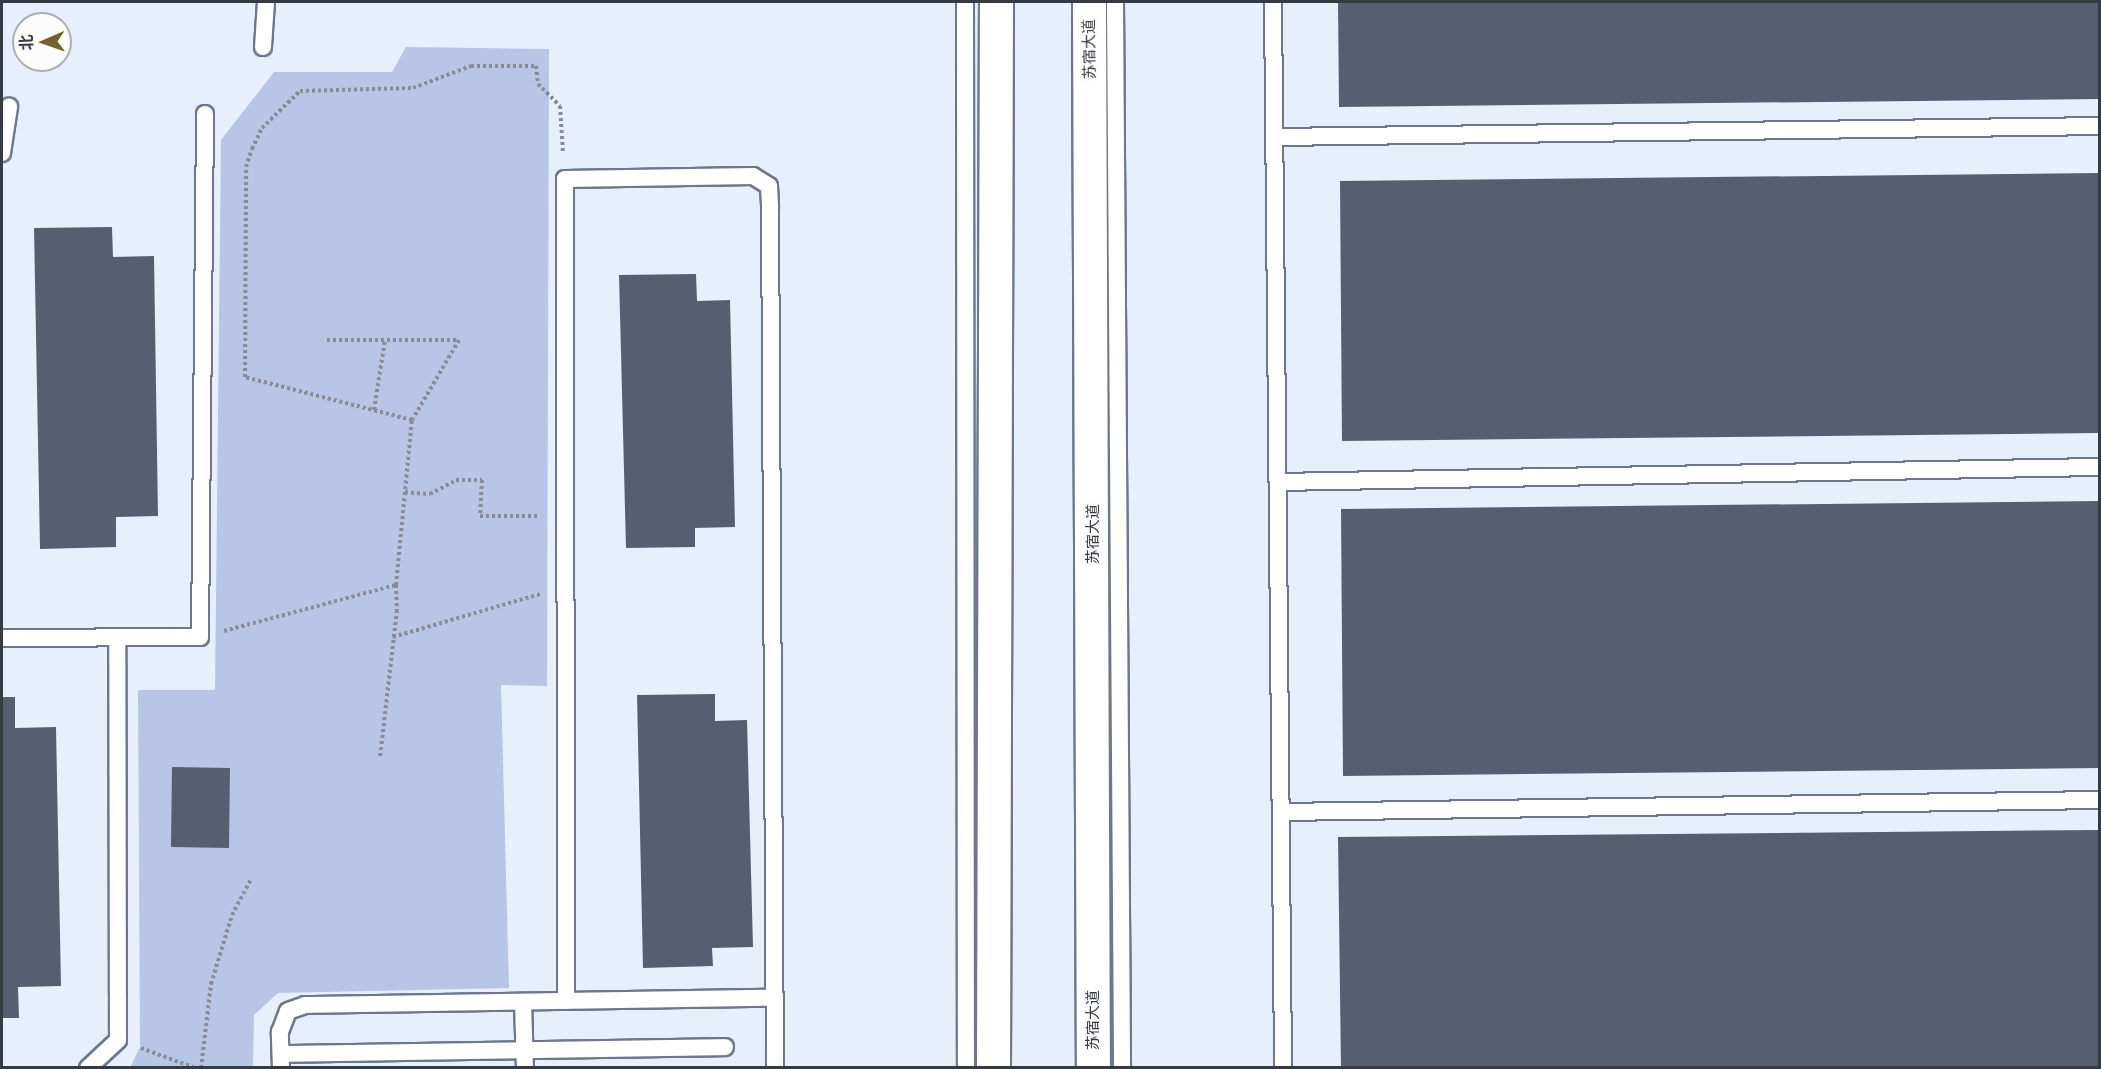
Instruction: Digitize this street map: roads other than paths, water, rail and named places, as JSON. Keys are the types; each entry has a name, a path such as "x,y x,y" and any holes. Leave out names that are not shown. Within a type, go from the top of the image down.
{"main road":[{"path":"993,1068 996,2"},
{"name":"苏宿大道","path":"1089,2 1093,1068"}],"lane":[{"path":"263,47 266,2"},
{"path":"964,2 966,1068"},
{"path":"1115,2 1122,1068"},
{"path":"1273,2 1283,1068"},
{"path":"2,153 9,107"},
{"path":"2,638 200,637 205,114"},
{"path":"1275,137 2100,126"},
{"path":"566,1001 565,178 753,176 769,186 775,1068"},
{"path":"1278,482 2100,467"},
{"path":"88,1068 118,1040 117,638"},
{"path":"1281,812 2100,800"},
{"path":"725,1047 525,1050 281,1061 280,1032 288,1011 305,1005 775,998"},
{"path":"523,1002 525,1068"}]}
